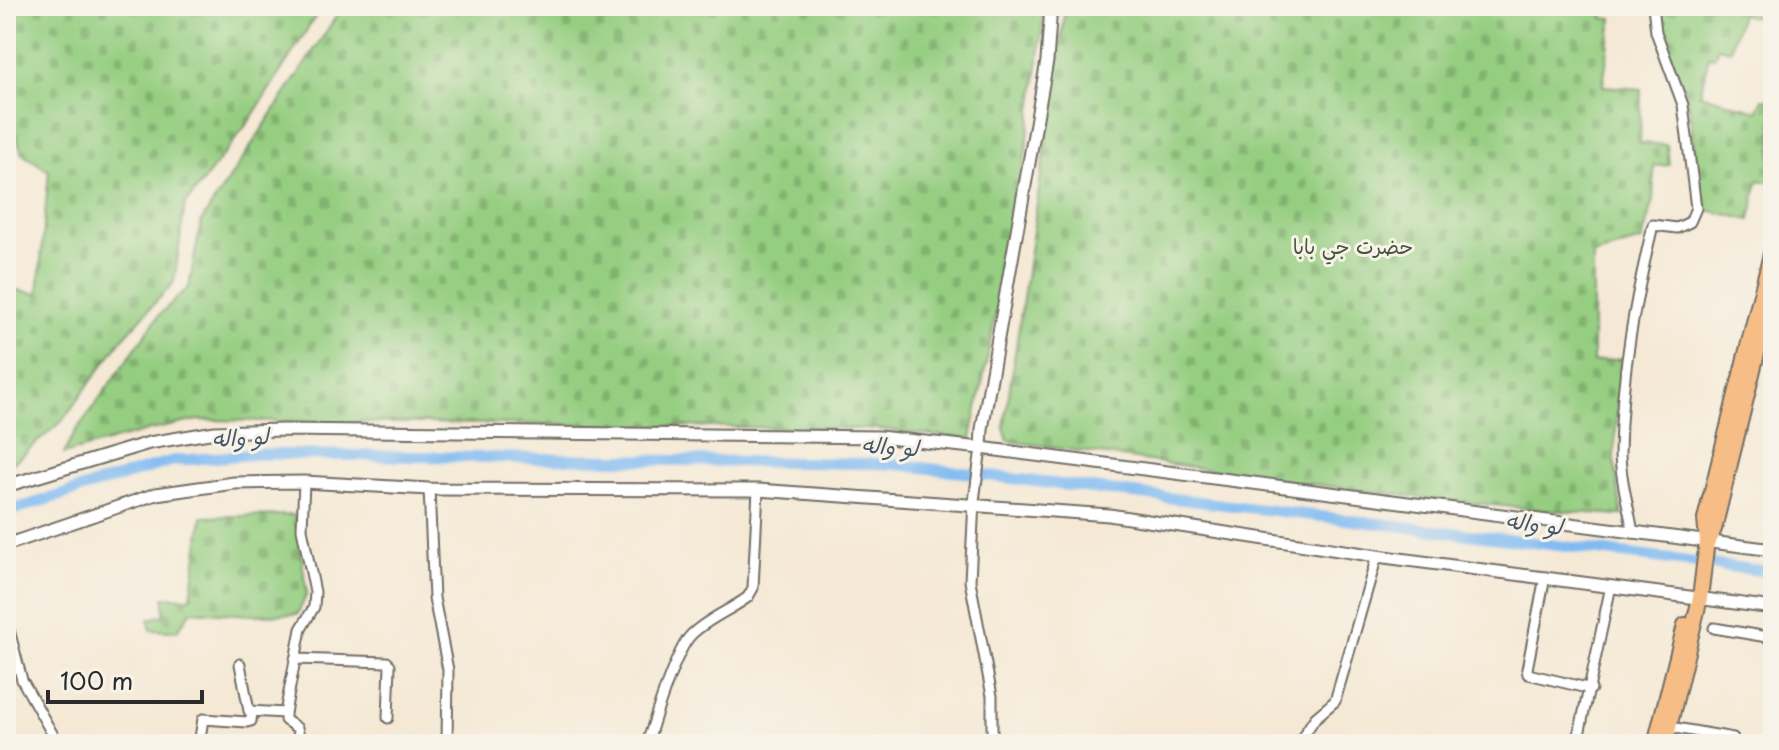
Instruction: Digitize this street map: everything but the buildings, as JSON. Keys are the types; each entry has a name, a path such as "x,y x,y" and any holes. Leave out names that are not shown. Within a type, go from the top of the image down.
{"main road":[{"path":"1665,744 1694,629 1706,547 1705,519 1770,283 1773,246"},
{"path":"1655,744 1685,625 1699,597"}],"street":[{"path":"992,744 992,696 970,581 974,503 982,429 1047,61 1051,6"},
{"path":"1633,533 1620,456 1634,303 1653,225 1677,228 1690,222 1696,208 1683,105 1656,32 1653,6"},
{"path":"6,486 149,443 215,432 315,430 879,437 981,454 1633,533 1706,547 1773,550"},
{"path":"301,744 297,728 285,720 285,713 301,629 314,607 315,592 302,529 304,482"},
{"path":"6,545 156,494 234,483 304,482 429,489 758,490 1109,515 1377,556 1773,608"},
{"path":"429,489 434,598 448,670 447,744"},
{"path":"647,744 686,640 694,631 748,597 753,588 758,490"},
{"path":"1298,744 1315,718 1335,701 1377,556"},
{"path":"1545,577 1528,674 1591,689"},
{"path":"1577,744 1611,586"},
{"path":"6,618 22,680 58,744"},
{"path":"1714,628 1773,638"},
{"path":"295,659 387,662 390,665 388,718"},
{"path":"240,664 246,707 252,713 285,713"},
{"path":"199,744 203,719 247,722 251,721 252,713"},
{"path":"1670,727 1733,738 1735,744"}],"green space":[{"path":"16,6 322,6 250,120 185,205 174,282 122,339 62,421 6,469 6,288 38,294 49,171 22,153 15,132 6,133 6,19"},
{"path":"343,6 1044,6 1023,169 971,439 876,429 198,420 64,454 74,434 160,314 189,287 201,222"},
{"name":"حضرت جي بابا","path":"1066,6 1604,6 1603,18 1612,19 1603,86 1641,89 1640,143 1667,145 1669,165 1654,166 1653,200 1642,241 1593,255 1593,362 1621,359 1614,457 1622,515 1391,494 1008,441 1004,428"},
{"path":"1659,6 1773,6 1773,21 1741,14 1730,50 1718,47 1714,57 1709,56 1700,94 1757,111 1763,99 1773,100 1771,183 1758,180 1750,220 1703,209 1688,102 1661,30"},
{"path":"295,515 307,593 298,614 191,611 177,631 151,630 149,619 164,615 164,597 191,598 202,517"}],"waterway":[{"name":"لو واله","path":"6,512 172,461 258,454 893,464 1773,572"}]}
